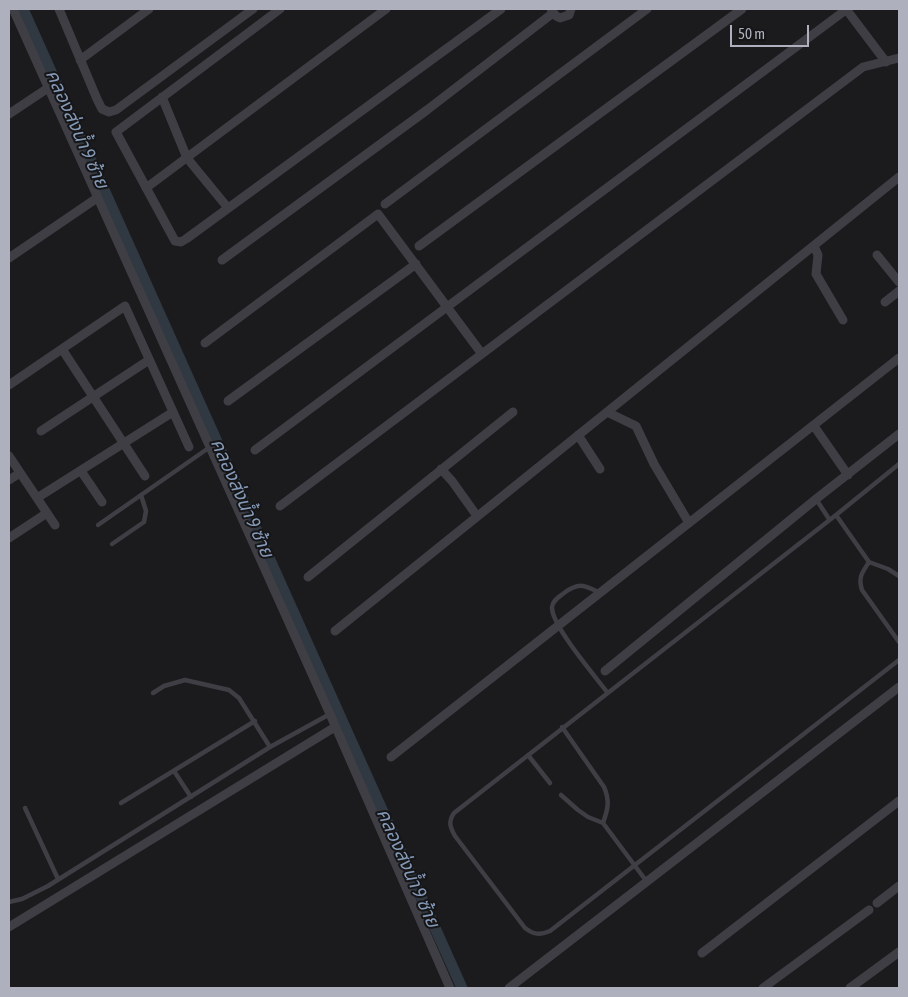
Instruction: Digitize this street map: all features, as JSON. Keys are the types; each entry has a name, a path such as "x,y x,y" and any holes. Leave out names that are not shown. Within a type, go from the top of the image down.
{"street":[{"path":"13,9 336,727 450,988"},
{"path":"59,9 102,109 109,112 116,110 253,9"},
{"path":"80,60 149,9"},
{"path":"280,9 116,132 175,241 181,242 186,239 502,9"},
{"path":"146,188 386,9"},
{"path":"222,260 427,110 552,11 556,16 565,17 569,15 570,9"},
{"path":"385,204 647,9"},
{"path":"419,246 742,9"},
{"path":"255,450 846,9 886,62"},
{"path":"280,506 863,67 899,58"},
{"path":"9,114 48,88"},
{"path":"162,97 187,158 228,208"},
{"path":"335,631 899,177"},
{"path":"9,258 97,198"},
{"path":"204,342 378,214 482,354"},
{"path":"814,246 818,255 816,274 843,320"},
{"path":"877,255 899,282"},
{"path":"228,401 416,264"},
{"path":"885,302 899,290"},
{"path":"9,385 125,306 189,448"},
{"path":"62,349 145,476"},
{"path":"391,757 899,358"},
{"path":"41,430 150,360"},
{"path":"37,498 173,412"},
{"path":"308,578 513,412"},
{"path":"607,412 636,426 654,464 689,523"},
{"path":"814,426 848,475"},
{"path":"605,670 899,434"},
{"path":"578,435 600,469"},
{"path":"9,456 55,525"},
{"path":"441,469 457,487 477,516"},
{"path":"81,471 102,502"},
{"path":"9,480 20,473"},
{"path":"9,538 47,513"},
{"path":"509,988 899,687"},
{"path":"9,927 336,727"},
{"path":"702,953 899,800"},
{"path":"877,903 899,886"},
{"path":"763,988 869,910"},
{"path":"850,988 899,952"}],"lane":[{"path":"98,526 210,447"},
{"path":"899,464 454,813 450,819 450,827 525,928 531,933 541,934 550,931 899,660"},
{"path":"112,544 144,522 146,511 141,495"},
{"path":"816,499 829,520"},
{"path":"836,515 869,562 888,569 899,576"},
{"path":"869,562 861,576 862,590 899,642"},
{"path":"600,593 585,585 571,588 556,599 552,605 552,611 558,626 607,692"},
{"path":"153,693 164,686 185,680 229,690 239,698 270,748"},
{"path":"9,902 22,899 58,879 270,748 330,714"},
{"path":"122,803 255,721"},
{"path":"562,728 609,797 609,806 603,823"},
{"path":"528,754 550,783"},
{"path":"174,771 191,797"},
{"path":"561,795 578,810 603,823 647,882"},
{"path":"25,808 58,879"}],"waterway":[{"name":"คลองส่งน้ำ 9 ซ้าย","path":"23,9 462,988"}]}
